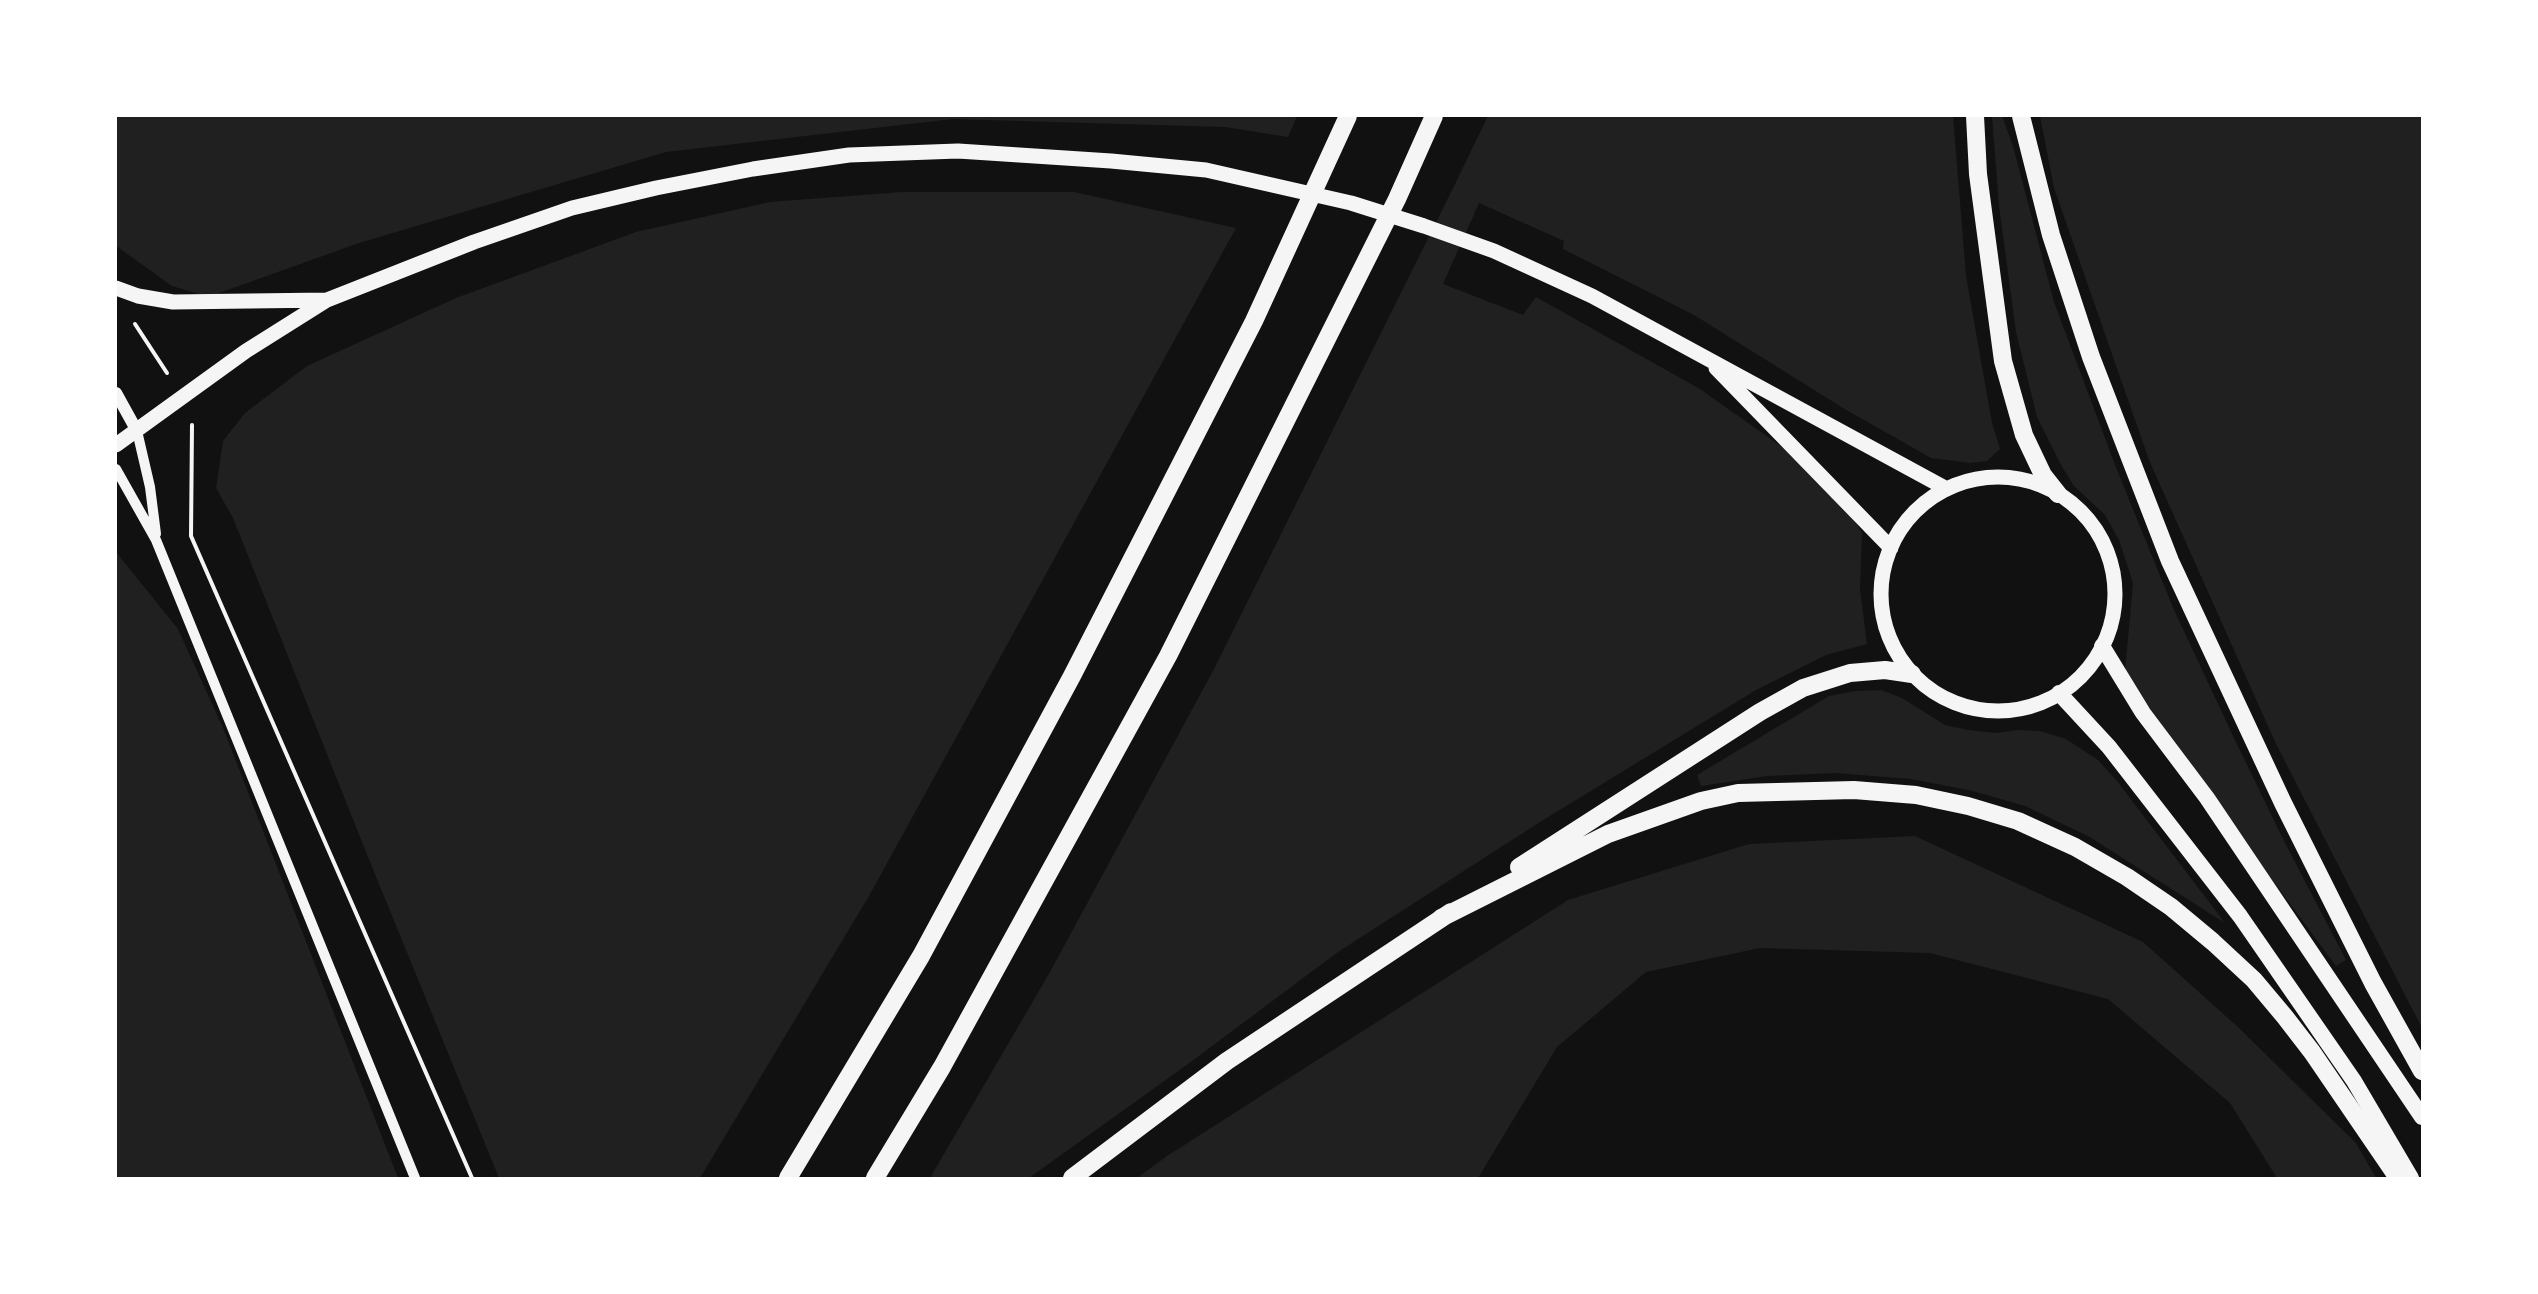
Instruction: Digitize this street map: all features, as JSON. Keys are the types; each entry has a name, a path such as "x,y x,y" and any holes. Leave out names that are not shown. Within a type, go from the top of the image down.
{"highway":[{"path":"788,1179 921,956 1072,676 1254,321 1348,116"},
{"path":"875,1179 942,1067 1168,656 1397,199 1434,116"},
{"path":"1975,116 1977,174 2003,362 2024,435 2043,475 2058,494"},
{"path":"2021,116 2051,235 2091,357 2170,561 2289,813 2373,983 2422,1071"},
{"path":"2102,646 2144,713 2206,798 2422,1117"},
{"path":"1072,1179 1227,1061 1441,918 1760,712 1803,688 1850,673 1885,670 1912,674"},
{"path":"2059,693 2109,747 2240,916 2354,1081 2411,1179"},
{"path":"1441,918 1608,834 1701,801 1738,793 1854,790 1916,795 1968,806 2018,821 2075,847 2127,877 2171,907 2213,942 2254,980 2285,1017 2312,1052 2398,1179"}],"main road":[{"path":"116,445 246,351 327,300 474,242 572,208 753,169 838,157 958,152 1112,161 1206,170 1351,203 1494,251 1592,296 1947,489"},
{"path":"116,288 138,296 173,302 327,300"},
{"path":"1706,357 1891,548"},
{"path":"116,393 137,430"},
{"path":"1997,477 2029,481 2058,494 2071,503 2093,526 2108,554 2114,585 2114,601 2102,646 2084,673 2059,693 2026,707 1991,711 1973,708 1940,696 1912,674 1893,646 1882,614 1882,580 1891,548 1900,530 1929,500 1947,489 1971,480 1997,477"}],"street":[{"path":"137,430 150,487 156,540"},
{"path":"116,469 156,540 415,1179"}],"path":[{"path":"138,296 131,319 182,396 193,421 191,536 472,1179"}],"shaded area":[{"path":"116,116 1297,116 1288,137 1225,127 953,119 666,152 359,243 208,297 172,286 116,246"},
{"path":"1488,116 1953,116 1966,276 1992,423 2000,449 1987,461 1970,463 1931,458 1843,408 1694,315 1563,249 1564,241 1479,203 1443,284 1523,315 1536,297 1700,389 1816,471 1844,504 1862,533 1860,589 1867,644 1826,655 1756,690 1540,822 1338,952 1188,1064 1029,1178 930,1178 1050,972 1214,669"},
{"path":"1992,116 2002,116 2013,146 2054,302 2117,470 2174,610 2284,841 2346,960 2336,966 2137,697 2125,672 2133,583 2119,540 2105,515 2073,485 2037,417 2016,332 1999,206"},
{"path":"2040,116 2422,116 2422,1028 2276,744 2149,460 2054,188"},
{"path":"902,192 1074,192 1236,228 869,896 700,1178 499,1178 233,518 216,488 223,441 245,413 307,366 456,298 636,232 770,202"},
{"path":"116,552 178,629 223,728 398,1178 116,1178"},
{"path":"1881,690 1902,698 1945,725 1996,733 2017,730 2040,731 2066,739 2098,760 2117,781 2225,923 2088,836 2025,806 1973,791 1911,779 1835,773 1767,776 1701,786 1697,775 1829,696 1855,691"},
{"path":"1915,836 2143,942 2239,1028 2356,1143 2376,1178 2277,1178 2230,1103 2108,999 1930,953 1760,948 1646,972 1557,1047 1478,1178 1137,1178 1167,1156 1568,900 1749,844"}]}
